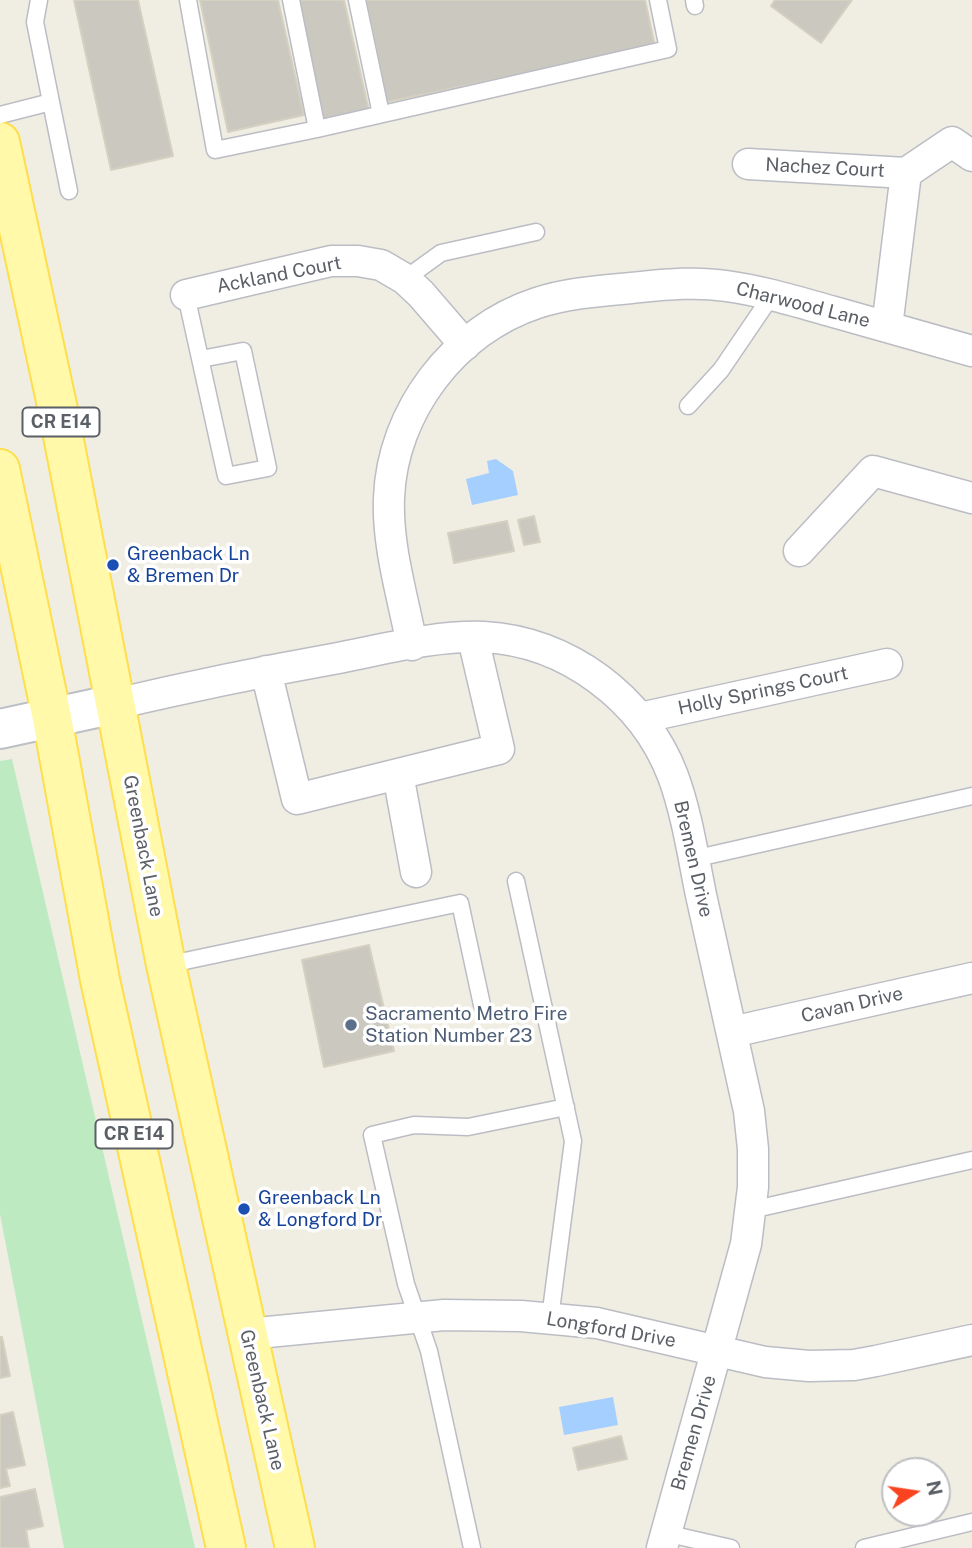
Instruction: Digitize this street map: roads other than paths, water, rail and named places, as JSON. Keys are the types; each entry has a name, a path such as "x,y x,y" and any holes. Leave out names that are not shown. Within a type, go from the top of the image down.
{"main road":[{"name":"Greenback Lane","path":"0,142 58,410 166,965 295,1548"},
{"name":"CR E14","path":"0,469 52,718 100,980 226,1548"}],"street":[{"name":"Nachez Court","path":"748,164 906,173 952,142 972,156"},
{"path":"887,327 906,173"},
{"name":"Ackland Court","path":"186,295 331,261 358,261 382,265 405,279 421,294 465,345"},
{"name":"Charwood Lane","path":"412,645 390,536 388,498 392,469 402,433 418,398 440,368 498,320 535,304 577,293 680,283 725,286 772,295 972,351"},
{"path":"799,551 873,471 972,498"},
{"name":"Bremen Drive","path":"116,704 266,671 445,639 473,638 522,643 575,663 606,684 639,718 655,740 672,774 693,859 749,1111 753,1149 751,1210 746,1244 664,1541"},
{"path":"266,671 297,799 499,749 473,638"},
{"name":"Holly Springs Court","path":"639,718 887,664"},
{"path":"0,729 116,704"},
{"path":"398,774 416,872"},
{"name":"Cavan Drive","path":"732,1032 972,978"},
{"name":"Longford Drive","path":"247,1334 419,1317 457,1315 550,1318 609,1326 776,1363 809,1366 854,1365 972,1340"}],"lane":[{"path":"39,0 35,22 69,191"},
{"path":"188,0 215,149 317,129 668,48 658,0"},
{"path":"291,0 317,129"},
{"path":"357,0 381,114"},
{"path":"0,116 51,102"},
{"path":"405,279 440,253 536,232"},
{"path":"186,295 226,476 268,468 243,351 201,359"},
{"path":"688,406 721,370 772,295"},
{"path":"693,859 972,796"},
{"path":"516,881 573,1141 550,1318"},
{"path":"166,965 460,903 482,1005"},
{"path":"472,1548 429,1351 406,1284 372,1135 414,1125 468,1127 566,1108"},
{"path":"751,1210 972,1160"},
{"path":"863,1548 972,1522"},
{"path":"664,1541 731,1548"}],"water":[{"path":"496,459 513,471 518,495 472,505 466,479 489,473 487,461"},
{"path":"613,1397 618,1425 564,1435 559,1407"}],"place":[{"name":"Greenback Ln & Bremen Dr","path":"113,565"},
{"name":"Sacramento Metro Fire Station Number 23","path":"351,1025"},
{"name":"Greenback Ln & Longford Dr","path":"244,1209"}]}
